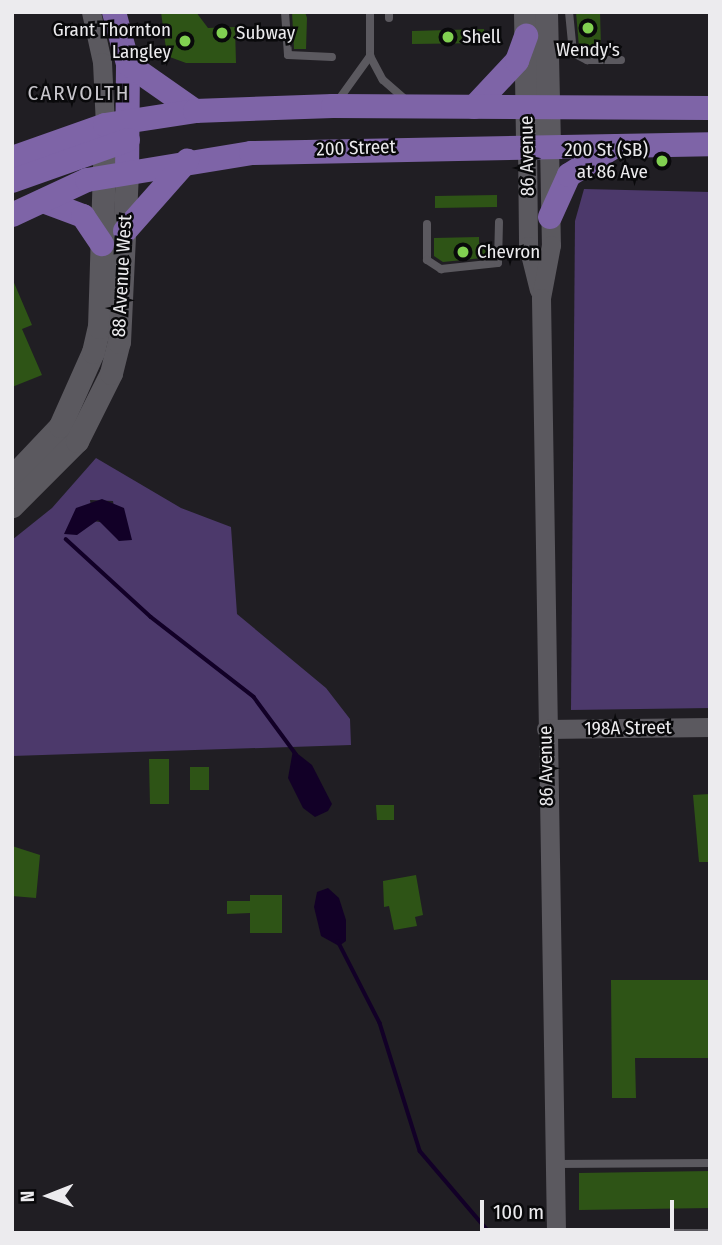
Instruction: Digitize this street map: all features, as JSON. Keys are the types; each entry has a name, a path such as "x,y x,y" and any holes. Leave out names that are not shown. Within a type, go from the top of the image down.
{"main road":[{"name":"88 Avenue West","path":"12,477 60,426 84,377 99,327 102,244 116,172 117,133 128,64 114,12"},
{"name":"86 Avenue","path":"538,144 538,107 546,12"},
{"path":"474,107 517,61 525,24"},
{"name":"86 Avenue","path":"525,24 538,107"},
{"path":"128,64 195,111"},
{"name":"200 Street","path":"12,158 195,111 333,106 710,108"},
{"path":"12,181 117,133"},
{"path":"550,217 569,175 588,159 621,144"},
{"name":"200 Street","path":"12,215 116,172 187,161 362,147 710,144"},
{"path":"125,231 187,161"},
{"name":"88 Avenue West","path":"12,506 55,468 100,403 119,342 125,231 116,172"},
{"path":"43,201 83,216 102,244"}],"street":[{"name":"88 Avenue West","path":"91,12 117,133"},
{"name":"86 Avenue","path":"538,144 550,217 541,298 556,1233"},
{"name":"86 Avenue","path":"538,144 528,246 541,298"},
{"name":"198A Street","path":"546,729 710,727"}],"lane":[{"path":"285,12 288,55 332,57"},
{"path":"370,12 370,56 383,80 413,107"},
{"path":"569,12 573,53 587,60 621,60"},
{"path":"333,106 370,56"},
{"path":"427,224 428,260 442,270 498,263 499,222"},
{"path":"554,1164 710,1163"},
{"path":"556,1233 710,1233"}],"shaded area":[{"path":"584,189 710,192 710,708 571,710 575,221"},
{"path":"96,458 181,508 231,527 237,614 326,688 350,719 351,745 12,756 12,540 52,508","holes":["90,500 113,501 119,541 106,523 93,521"]},
{"path":"102,499 124,508 132,540 119,541 98,520 77,535 64,534 76,508"},
{"path":"293,750 312,765 332,804 328,811 315,817 303,808 288,778"},
{"path":"328,888 339,898 346,920 346,941 339,946 321,936 314,907 317,892"}],"building":[{"path":"161,12 196,12 208,28 235,27 236,63 186,63 167,56"},
{"path":"292,12 305,12 306,49 294,49"},
{"name":"Wendy's","path":"576,12 600,12 601,47 579,47"},
{"name":"Shell","path":"484,29 485,43 412,44 412,31"},
{"name":"Chevron","path":"497,195 497,207 435,208 435,196"},
{"name":"Chevron","path":"479,237 479,243 492,243 492,257 443,262 434,256 434,238"},
{"path":"12,278 32,325 22,329 42,375 12,387"},
{"path":"149,759 169,759 169,804 150,804"},
{"path":"190,767 209,767 209,790 190,790"},
{"path":"710,794 710,862 699,862 693,795"},
{"path":"376,805 394,805 394,820 377,820"},
{"path":"12,846 40,855 36,898 12,896"},
{"path":"416,875 423,915 415,917 417,926 394,930 389,906 384,907 383,881"},
{"path":"250,895 282,895 282,933 250,933 250,913 227,914 227,901 250,901"},
{"path":"611,980 710,980 710,1058 635,1058 636,1098 612,1098"},
{"path":"710,1171 710,1208 579,1210 579,1173"}],"waterway":[{"path":"66,539 151,617 254,697 296,754"},
{"path":"338,941 380,1023 420,1151 490,1233"}],"place":[{"name":"Wendy's","path":"588,28"},
{"name":"Subway","path":"222,33"},
{"name":"Shell","path":"448,37"},
{"name":"Grant Thornton Langley","path":"185,41"},
{"name":"200 St (SB) at 86 Ave","path":"662,161"},
{"name":"Chevron","path":"463,252"}],"district":[{"name":"CARVOLTH","path":"79,93"}]}
